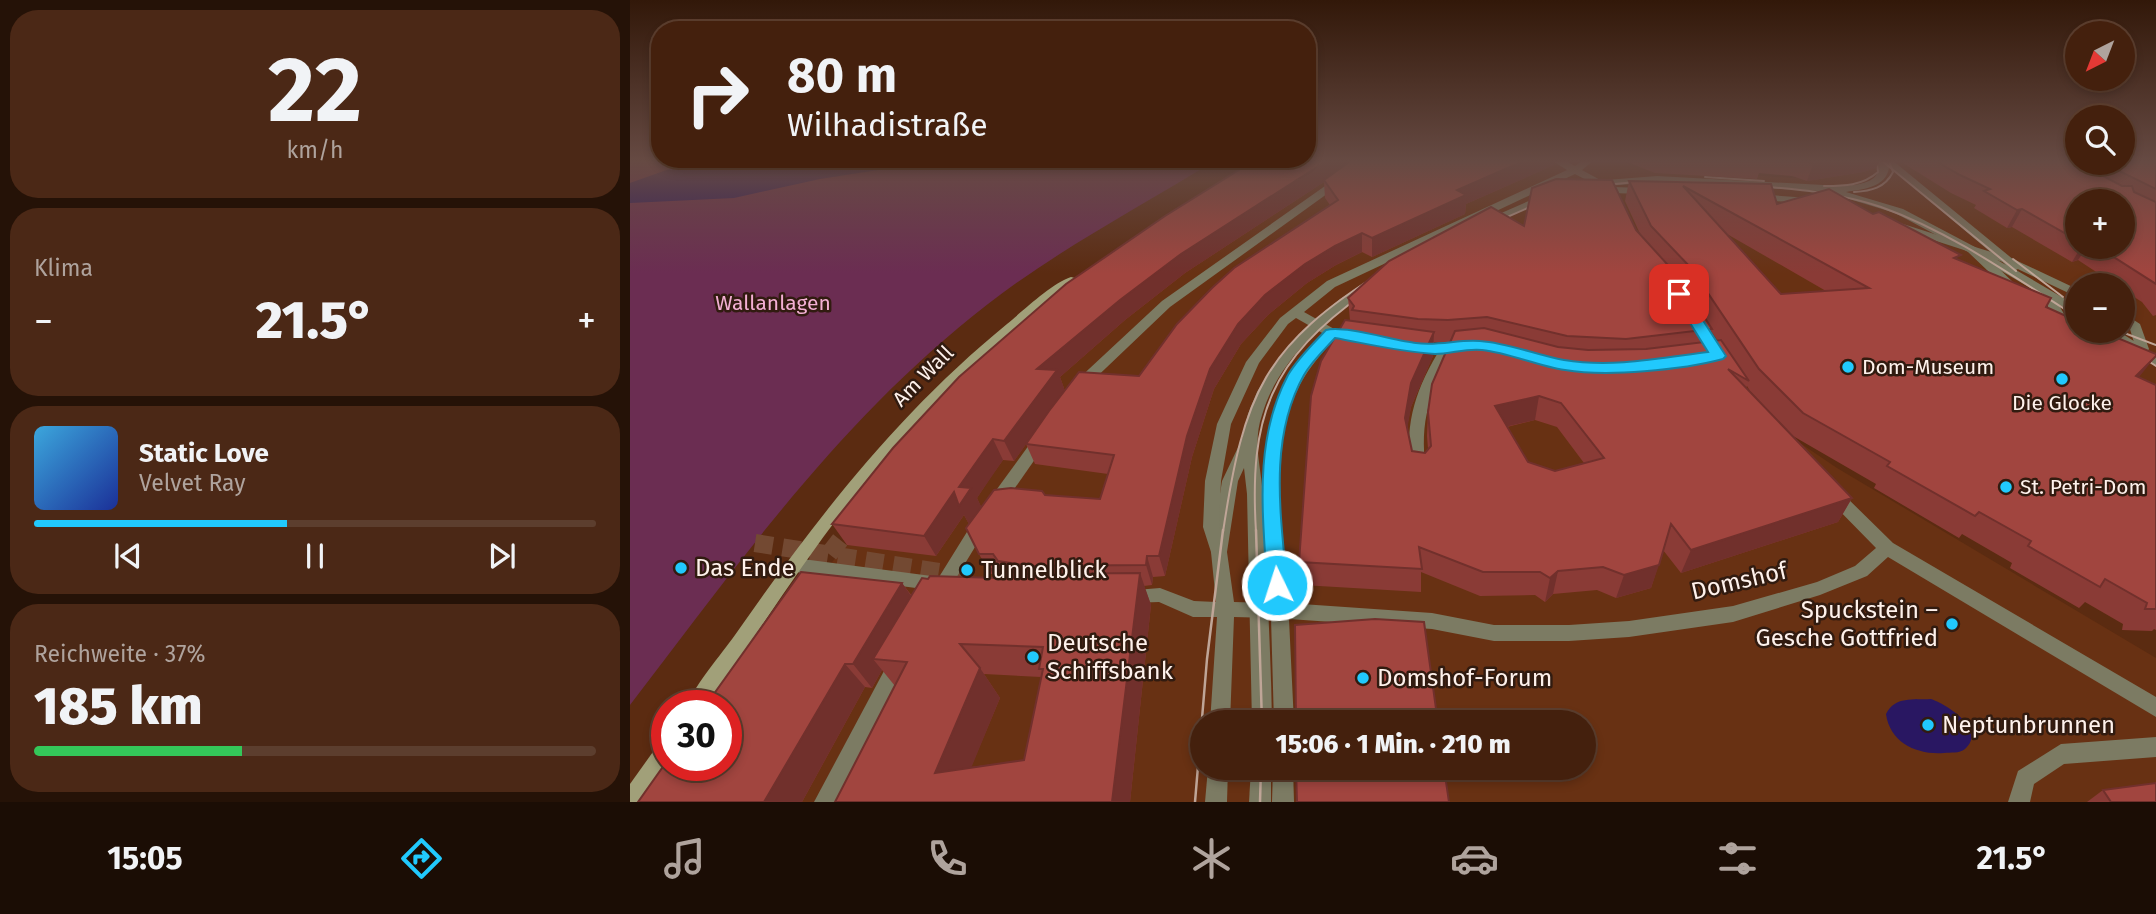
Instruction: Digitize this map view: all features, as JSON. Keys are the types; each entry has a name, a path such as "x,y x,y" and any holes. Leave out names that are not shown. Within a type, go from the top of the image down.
{"main road":[{"name":"Am Wall","path":"707,690 794,565 848,493 910,423 965,368 1084,272"},
{"path":"630,802 651,772"}],"street":[{"path":"1068,401 1098,366 1166,304 1315,197"},
{"path":"1221,710 1226,609 1219,552 1211,527 1213,481 1224,424 1252,362 1294,312 1331,284 1516,197"},
{"path":"1410,261 1516,208 1545,197"},
{"path":"1614,197 1618,205"},
{"path":"1748,197 1825,204"},
{"path":"1856,197 1899,211 1971,248 2065,304"},
{"path":"1931,197 2052,297 2054,307 2065,326"},
{"path":"1886,222 2007,260 2065,287"},
{"path":"1971,248 2020,293"},
{"path":"1283,710 1270,486 1273,444 1282,409 1296,376 1310,356 1323,329 1346,300 1378,279"},
{"path":"2039,306 2065,326"},
{"path":"1294,312 1323,329 1363,340"},
{"path":"2135,326 2140,336 2141,350"},
{"path":"1219,552 1230,481 1249,439 1259,406 1284,359 1323,329"},
{"path":"2130,343 2156,361"},
{"path":"1404,346 1447,349 1476,345"},
{"path":"2107,347 2116,351 2156,349"},
{"path":"1419,470 1415,445 1418,406 1447,349"},
{"path":"930,607 990,510 1052,423"},
{"path":"1249,439 1254,484 1260,610 1262,710"},
{"path":"1819,480 1887,548 2156,708"},
{"name":"Domshof","path":"1106,596 1160,596 1193,609 1260,610 1432,621 1494,633 1569,633 1629,629 1733,614 1820,589 1861,571 1887,548"},
{"path":"794,565 943,584"},
{"path":"825,802 911,640"},
{"path":"2019,802 2025,778 2061,754 2156,747"},
{"path":"1216,802 1217,780"},
{"path":"1260,802 1261,780"},
{"path":"1283,780 1283,802"}],"shaded area":[{"path":"630,197 737,197 734,198 630,203"},
{"path":"1234,197 2065,197 2065,259 2135,259 2135,197 2156,197 2156,477 1763,400 1800,443 1837,468 2156,658 2156,797 2100,802 660,802 697,781 742,781 742,690 737,690 859,526"},
{"name":"Neptunbrunnen","path":"1931,699 1946,706 1968,726 1972,734 1971,742 1963,751 1924,752 1906,745 1893,733 1886,714 1894,704 1905,700"}],"green space":[{"name":"Wallanlagen","path":"630,197 1153,197 1015,284 935,347 886,394 840,442 753,544 630,705"}],"building":[{"path":"1195,197 1269,197 1181,254 1120,300 1037,369 1057,370 1004,441 993,439 980,457 959,487 971,488 959,506 954,492 924,536 832,524 893,448 959,377 1066,284"},
{"path":"1336,197 1461,197 1372,238 1362,233 1335,246 1305,264 1265,295 1238,324 1210,369 1187,436 1159,556 1147,556 1146,565 1030,566 998,561 993,554 979,554 966,528 994,490 1011,488 1042,491 1045,495 1100,499 1114,455 1026,444 1079,372 1139,376 1177,324 1234,268 1338,200"},
{"path":"1530,197 1620,197 1636,230 1678,276 1712,329 1626,339 1567,336 1487,317 1418,319 1352,310 1354,306 1348,298 1389,261 1491,207 1524,226"},
{"path":"1637,197 1693,197 1781,294 1869,288 1704,197 1775,197 1777,204 1800,197 1844,197 1873,214 1879,212 1961,255 1954,258 2051,298 2046,307 2065,316 2065,343 2130,343 2156,354 2136,376 2156,385 2156,609 2145,609 2147,603 2105,579 2100,587 2028,546 2031,541 1979,512 1975,516 1887,466 1890,462 1803,413 1759,369 1691,268 1651,226"},
{"path":"1995,197 2065,197 2065,233 2022,209 2017,210"},
{"path":"2135,197 2146,197 2156,202 2156,284 2117,259 2135,259"},
{"path":"1345,320 1434,332 1411,383 1405,418 1412,451 1425,453 1431,446 1428,412 1432,384 1455,331 1484,328 1558,347 1588,350 1646,349 1721,340 1749,381 1728,369 1852,498 1691,550 1671,524 1659,565 1624,575 1603,567 1558,571 1550,578 1540,572 1483,572 1419,547 1422,569 1299,562 1311,396 1321,361","holes":["1539,396 1561,403 1604,458 1555,471 1528,462 1495,406"]},
{"path":"991,569 1024,574 1140,573 1112,802 835,802 907,662 873,659 922,578 997,578","holes":["960,644 1043,647 1039,669 1043,669 1024,760 935,773 980,668"]},
{"path":"801,572 902,583 853,664 845,664 764,802 638,802 653,781 742,781 742,690 717,690"},
{"name":"Domshof-Forum","path":"1375,619 1424,622 1436,710 1296,710 1295,625"},
{"path":"1296,780 1446,780 1449,802 1297,802"},
{"path":"2156,783 2156,802 2111,802 2103,790"}],"tunnel":[{"path":"847,532 852,525"},
{"path":"829,554 848,530"},
{"path":"755,543 971,577 971,586"}],"tram line":[{"path":"1845,197 1881,207 1932,229 1982,256 2065,309"},
{"path":"1927,197 2016,271"},
{"path":"1489,225 1546,200"},
{"path":"2013,259 2063,297"},
{"path":"1223,532 1240,443 1251,408 1266,377 1311,323 1385,270"},
{"path":"1256,532 1257,455 1262,423 1272,394 1287,367 1307,342 1333,317 1366,292"},
{"path":"2135,337 2156,345"},
{"path":"2120,343 2156,366"},
{"path":"1195,802 1207,659 1223,530"},
{"path":"1256,530 1262,710"},
{"path":"1260,802 1261,780"}],"place":[{"name":"Dom-Museum","path":"1848,367"},
{"name":"Die Glocke","path":"2062,379"},
{"name":"St. Petri-Dom","path":"2006,487"},
{"name":"Das Ende","path":"681,568"},
{"name":"Tunnelblick","path":"967,570"},
{"name":"Spuckstein – Gesche Gottfried","path":"1952,624"},
{"name":"Deutsche Schiffsbank","path":"1033,657"},
{"name":"Domshof-Forum","path":"1363,678"},
{"name":"Neptunbrunnen","path":"1928,725"}],"route":[{"path":"1277,585 1270,486 1276,426 1296,376 1310,356 1332,333 1418,348 1447,349 1484,345 1563,365 1585,367 1621,368 1718,356 1679,294"}]}
